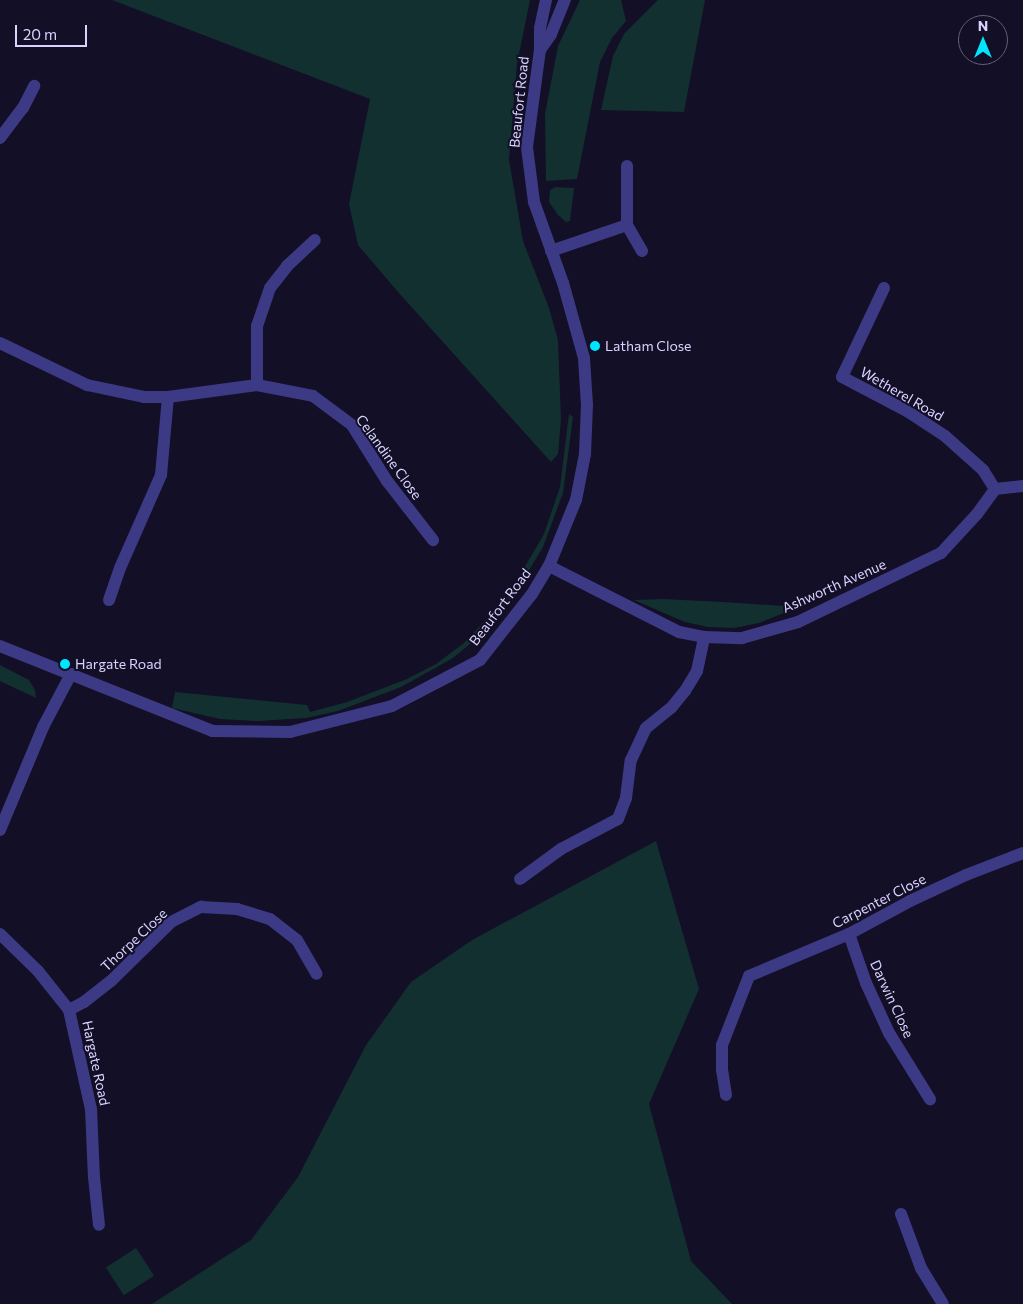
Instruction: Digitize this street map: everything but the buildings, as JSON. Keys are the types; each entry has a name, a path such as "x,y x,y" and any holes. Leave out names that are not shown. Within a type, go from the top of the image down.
{"street":[{"name":"Beaufort Road","path":"0,646 212,731 290,732 392,706 480,660 532,594 549,566 576,500 585,454 587,404 584,358 563,283 534,202 527,147 540,50 540,28 546,0"},
{"name":"Beaufort Road","path":"540,50 551,34 565,0"},
{"path":"0,138 23,108 34,86"},
{"path":"626,166 627,225 642,251"},
{"path":"551,251 627,225"},
{"path":"257,385 257,326 270,288 287,266 315,240"},
{"name":"Wetherel Road","path":"884,288 842,377 907,410 945,436 983,470 995,489"},
{"name":"Celandine Close","path":"0,343 87,385 144,397 168,397 257,385 313,396 352,425 387,481 432,540"},
{"path":"109,600 120,568 161,475 168,397"},
{"path":"995,489 1023,486"},
{"name":"Ashworth Avenue","path":"549,566 679,632 704,637 742,638 798,622 940,553 976,514 995,489"},
{"path":"520,879 561,849 618,819 626,798 631,760 646,728 671,708 685,691 697,671 704,637"},
{"path":"0,830 43,727 71,674"},
{"name":"Carpenter Close","path":"726,1095 722,1070 722,1046 749,976 849,934 966,875 1023,853"},
{"name":"Thorpe Close","path":"69,1010 84,1002 111,981 171,922 201,907 237,909 270,918 297,940 317,974"},
{"name":"Hargate Road","path":"0,934 38,971 69,1010 91,1109 94,1177 99,1225"},
{"name":"Darwin Close","path":"849,934 866,983 889,1033 930,1099"},
{"path":"901,1214 921,1268 943,1304"}],"green space":[{"path":"112,0 530,0 517,64 509,160 523,241 549,308 558,340 561,419 558,454 551,462 358,245 349,204 370,99"},
{"path":"580,0 621,0 626,21 612,38 600,62 577,179 546,181 545,114 558,46"},
{"path":"658,0 705,0 684,112 601,110 613,56 624,34"},
{"path":"555,187 574,188 570,221 566,222 558,215 549,202 550,190"},
{"path":"569,414 573,417 563,493 543,547 520,585 516,582 544,534 560,487"},
{"path":"510,594 514,596 476,639 453,658 401,687 338,711 306,718 258,721 220,719 172,708 175,692 307,705 310,712 347,702 407,679 436,664 464,643"},
{"path":"663,599 799,607 759,623 734,628 708,627 685,622 634,600"},
{"path":"0,665 29,680 35,690 36,698 0,681"},
{"path":"656,841 699,989 649,1104 691,1261 732,1304 152,1304 251,1240 298,1177 366,1045 411,982 472,940"},
{"path":"136,1248 154,1276 124,1295 106,1268"}],"place":[{"name":"Latham Close","path":"595,346"},
{"name":"Hargate Road","path":"65,664"}]}
